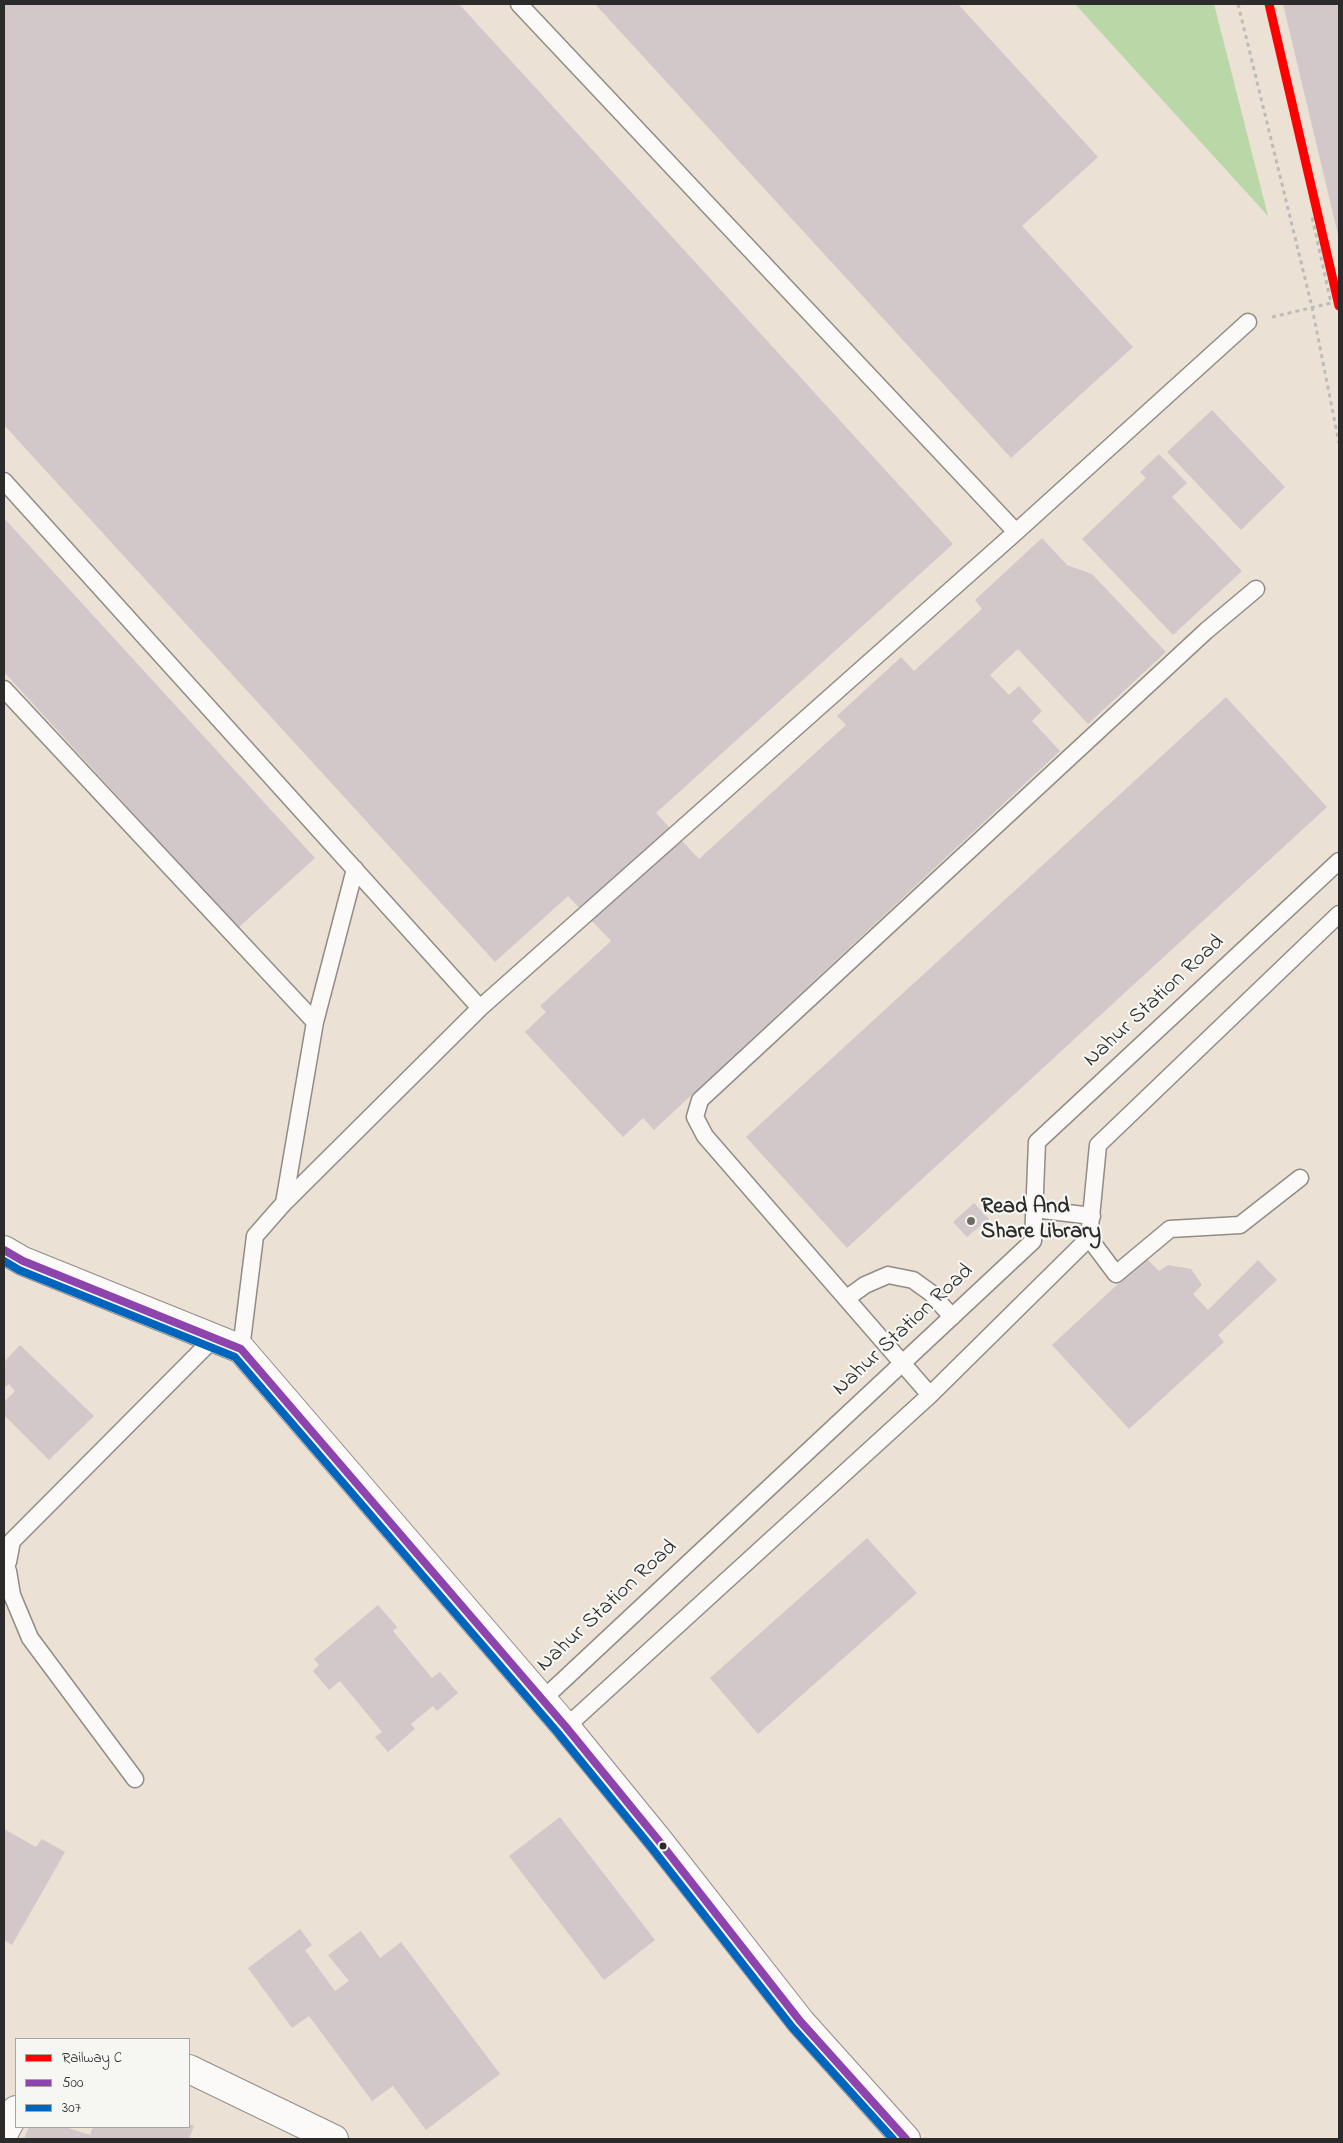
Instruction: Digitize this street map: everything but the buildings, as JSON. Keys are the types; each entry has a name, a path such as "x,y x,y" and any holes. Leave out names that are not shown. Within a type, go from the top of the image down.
{"street":[{"path":"4,1250 23,1261 241,1349 566,1726 800,2021 906,2139"},
{"path":"190,2069 334,2139"},
{"path":"4,2133 15,2112"}],"lane":[{"path":"519,4 1016,532"},
{"path":"241,1349 255,1236 284,1203 480,1008 1016,532 1248,322"},
{"path":"4,481 480,1008"},
{"path":"930,1395 705,1136 695,1117 700,1100 1206,631 1256,589"},
{"path":"4,689 315,1022"},
{"name":"Nahur Station Road","path":"542,1700 1033,1240 1038,1142 1339,861"},
{"path":"284,1203 315,1022 355,869"},
{"path":"566,1726 930,1395 1089,1238 1098,1145 1339,914"},
{"path":"1089,1238 1116,1274 1170,1229 1240,1225 1300,1178"},
{"path":"1034,1209 1092,1216"},
{"path":"846,1298 865,1285 888,1275 913,1280 931,1293 952,1317"},
{"path":"135,1779 30,1638 12,1595 8,1567 12,1541 214,1338"}],"path":[{"path":"1238,4 1312,308 1339,443"},
{"path":"1248,322 1331,303 1312,217"}],"green space":[{"path":"1075,4 1214,4 1268,216"}],"rail line":[{"name":"C","path":"1269,4 1339,306"}],"transit line":[{"name":"500","path":"4,1250 23,1261 241,1349 566,1727 659,1841 800,2021 906,2139"},
{"name":"307","path":"4,1261 19,1270 235,1357 558,1733 651,1847 792,2027 893,2139"}],"place":[{"name":"Read And Share Library","path":"971,1221"}]}
